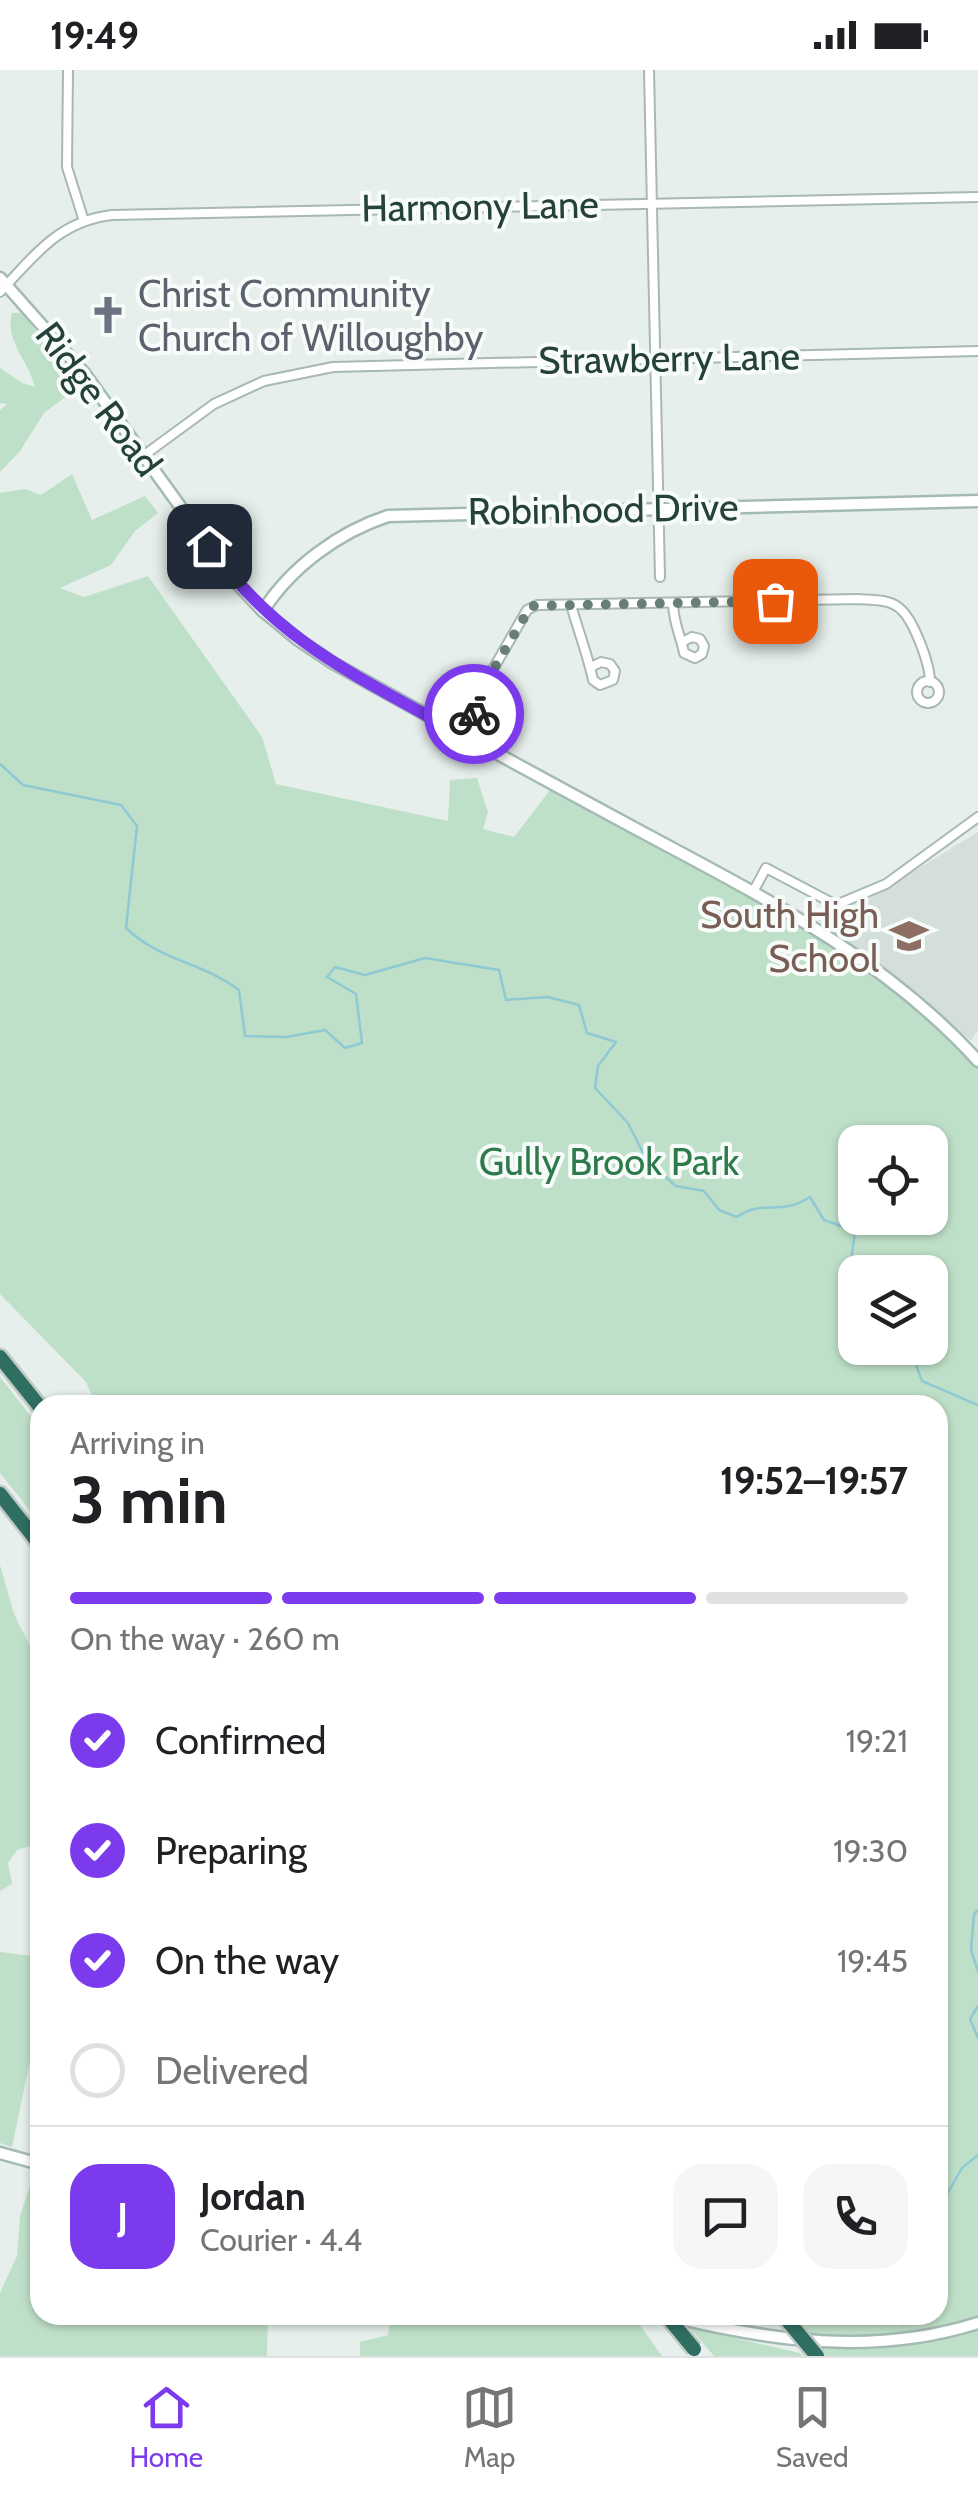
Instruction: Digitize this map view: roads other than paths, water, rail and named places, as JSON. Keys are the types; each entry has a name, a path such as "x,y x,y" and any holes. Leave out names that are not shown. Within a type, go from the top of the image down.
{"highway":[{"path":"0,1357 30,1395"},
{"path":"0,1494 30,1532"},
{"path":"674,2325 698,2352"},
{"path":"791,2325 817,2356"}],"main road":[{"name":"Ridge Road","path":"2,285 84,373 231,577 262,611 296,639 464,736 753,892 870,963 953,1033 978,1060"},
{"name":"Robinhood Drive","path":"262,611 310,560 337,538 388,516 978,501"},
{"path":"0,2154 30,2162"},
{"path":"708,2325 764,2338 836,2347 914,2340 978,2323"}],"street":[{"path":"2,285 48,241 83,218 67,168 68,70"},
{"path":"648,70 660,577"},
{"name":"Harmony Lane","path":"83,218 158,212 978,197"},
{"name":"Strawberry Lane","path":"143,456 230,396 264,381 333,366 978,351"},
{"path":"464,736 476,699 527,610 536,605 858,598 887,602 910,620 926,658 930,682"},
{"path":"672,603 684,641"},
{"path":"570,604 584,652 593,666"},
{"path":"753,892 766,868 836,905 886,884 978,817"}],"waterway":[{"path":"0,764 23,785 121,805 137,826 126,928 153,948 239,990 245,1036 286,1037 325,1030 345,1048 362,1043 356,994 327,977 335,967 365,975 425,958 499,970 506,1000 548,997 579,1005 587,1033 616,1042 598,1066 595,1088 628,1123 647,1161 676,1186 704,1191 719,1210 737,1217 755,1209 789,1206 810,1197 824,1220 855,1231 852,1255"},
{"path":"916,1365 922,1381 978,1405"},
{"path":"978,1910 974,1914 971,1950 978,1971"},
{"path":"978,2006 970,2019 978,2038"},
{"path":"948,2192 962,2168 978,2155"}],"place":[{"name":"Christ Community Church of Willoughby","path":"108,315"},
{"name":"South High School","path":"909,936"}],"park label":[{"name":"Gully Brook Park","path":"609,1161"}]}
